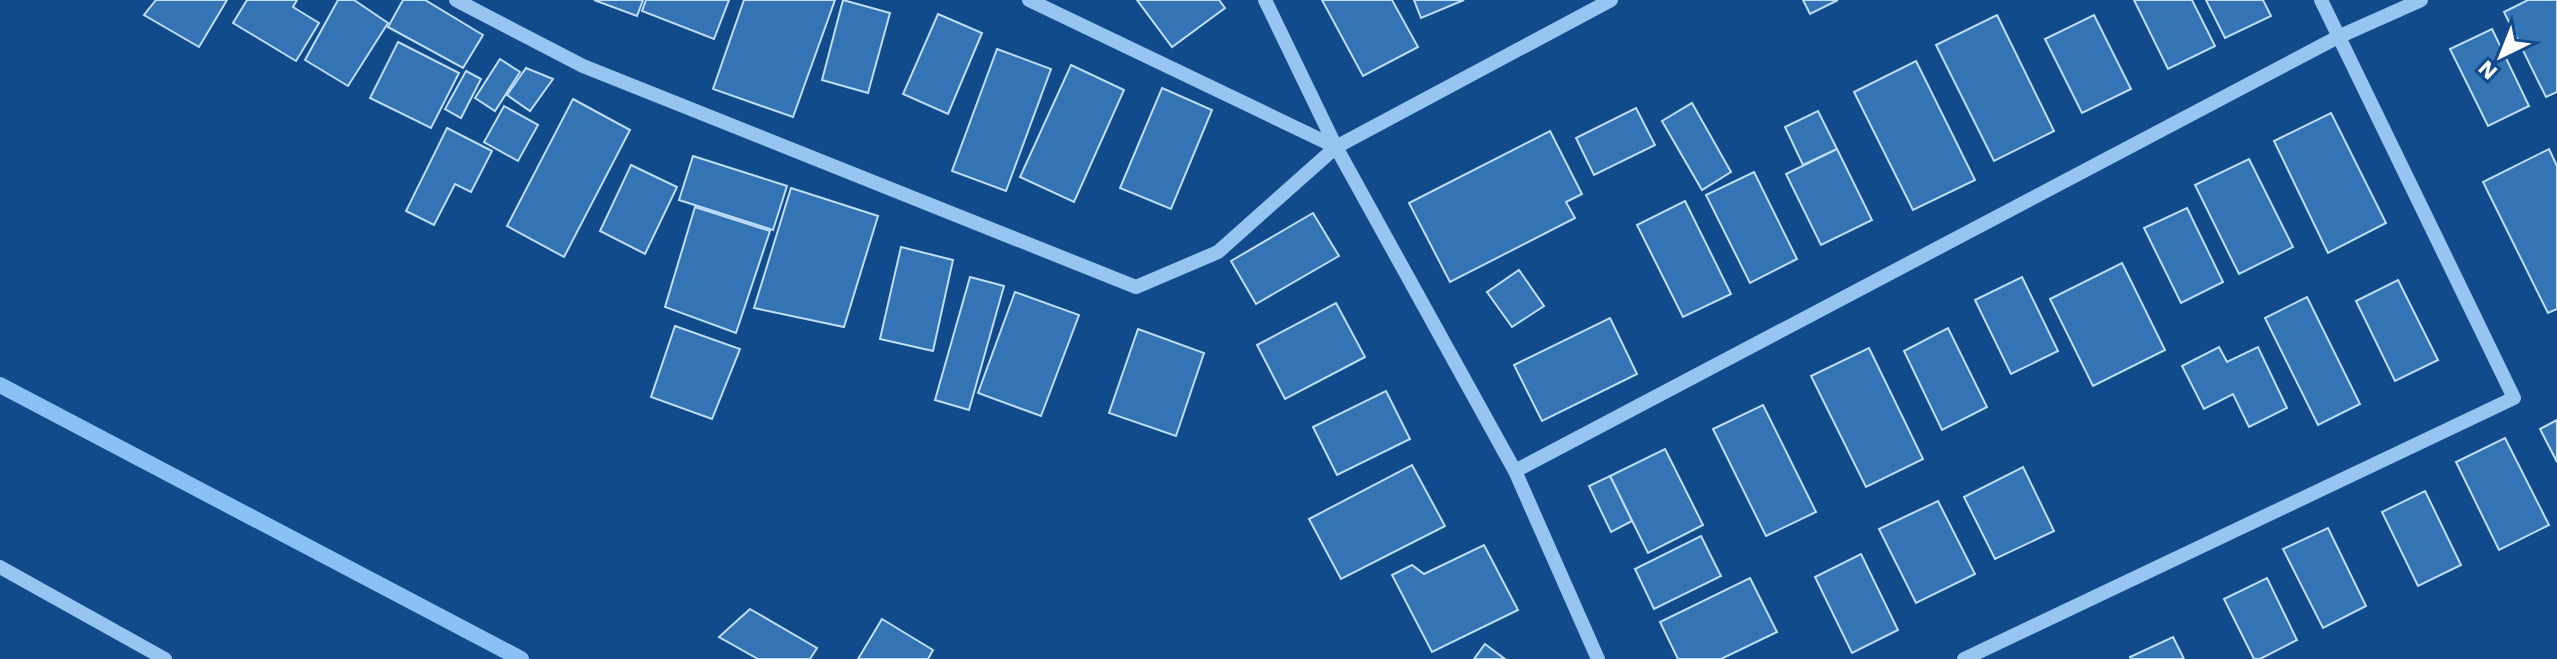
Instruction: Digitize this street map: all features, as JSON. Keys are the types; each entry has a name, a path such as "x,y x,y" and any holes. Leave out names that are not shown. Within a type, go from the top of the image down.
{"street":[{"path":"456,0 583,66 1136,287 1218,252 1336,147 1611,0"},
{"path":"1029,0 1336,147"},
{"path":"1265,0 1336,147 1515,471 1598,659"},
{"path":"1964,659 2514,398 2321,0"},
{"path":"1515,471 2338,37 2421,0"},
{"path":"0,567 165,659"}],"building":[{"path":"156,0 227,0 199,47 144,15"},
{"path":"247,0 297,0 293,7 319,23 296,61 233,23"},
{"path":"338,0 354,0 388,23 348,86 305,60"},
{"path":"403,0 425,0 483,35 463,68 388,27"},
{"path":"594,0 643,0 637,16"},
{"path":"646,0 729,0 714,39 642,11"},
{"path":"744,0 835,0 793,117 713,89"},
{"path":"843,0 890,13 868,93 822,80"},
{"path":"1137,0 1219,0 1225,8 1172,47"},
{"path":"1322,0 1392,0 1418,47 1363,76"},
{"path":"1414,0 1464,0 1421,18"},
{"path":"1803,0 1838,0 1810,14"},
{"path":"2134,0 2192,0 2215,46 2168,69"},
{"path":"2206,0 2263,0 2271,16 2225,38"},
{"path":"2528,0 2557,0 2557,92 2546,97 2504,12"},
{"path":"938,14 982,33 948,114 903,94"},
{"path":"1997,15 2054,131 1994,161 1936,45"},
{"path":"2094,15 2131,89 2082,113 2045,39"},
{"path":"2492,29 2529,106 2488,126 2450,49"},
{"path":"398,42 459,73 431,128 370,98"},
{"path":"997,49 1051,69 1006,191 952,171"},
{"path":"500,59 520,72 495,111 475,98"},
{"path":"1916,61 1975,180 1913,210 1854,92"},
{"path":"1071,65 1124,90 1074,202 1020,177"},
{"path":"526,68 553,79 530,111 507,95"},
{"path":"466,71 481,79 461,118 445,109"},
{"path":"1162,88 1212,110 1171,209 1120,188"},
{"path":"573,99 630,130 564,257 507,226"},
{"path":"1692,103 1731,172 1702,190 1662,121"},
{"path":"504,106 538,125 518,161 484,142"},
{"path":"1636,108 1655,145 1594,175 1576,138"},
{"path":"1818,111 1837,149 1803,165 1785,127"},
{"path":"2331,113 2386,223 2328,253 2274,141"},
{"path":"447,128 492,151 471,192 455,184 434,225 406,211"},
{"path":"1550,131 1582,194 1566,202 1575,218 1450,282 1409,203"},
{"path":"1837,149 1872,220 1821,245 1786,174"},
{"path":"2549,149 2557,166 2557,309 2548,313 2483,182"},
{"path":"693,156 787,186 773,230 679,200"},
{"path":"2249,159 2293,247 2239,274 2195,185"},
{"path":"631,165 677,187 645,254 600,231"},
{"path":"1754,172 1797,259 1750,283 1706,195"},
{"path":"791,188 878,216 844,327 754,308"},
{"path":"1685,201 1731,294 1683,317 1637,225"},
{"path":"695,207 770,231 736,333 665,307"},
{"path":"2187,208 2223,282 2181,303 2144,228"},
{"path":"1313,213 1339,256 1256,304 1231,261"},
{"path":"901,247 953,260 933,351 880,339"},
{"path":"2122,263 2165,350 2093,386 2050,299"},
{"path":"1519,270 1544,306 1512,327 1487,292"},
{"path":"970,277 1004,286 969,410 935,400"},
{"path":"2022,277 2058,351 2011,374 1975,300"},
{"path":"2398,280 2438,360 2395,381 2356,301"},
{"path":"1015,292 1079,315 1041,416 978,393"},
{"path":"2307,297 2360,404 2318,425 2265,318"},
{"path":"1336,303 1365,357 1285,399 1257,345"},
{"path":"1610,318 1637,374 1542,421 1514,365"},
{"path":"675,326 740,349 712,419 651,397"},
{"path":"1948,328 1987,407 1942,430 1904,351"},
{"path":"1138,329 1204,353 1176,436 1109,413"},
{"path":"2219,347 2227,362 2258,347 2287,408 2249,427 2233,394 2204,409 2182,366"},
{"path":"1869,348 1923,459 1866,487 1811,376"},
{"path":"1386,391 1410,439 1337,475 1313,427"},
{"path":"1763,405 1816,512 1766,536 1713,429"},
{"path":"2557,420 2557,462 2540,429"},
{"path":"2505,438 2549,525 2499,550 2456,462"},
{"path":"1665,449 1703,525 1648,553 1610,476"},
{"path":"1412,465 1445,526 1341,579 1309,519"},
{"path":"2023,467 2054,531 1995,559 1964,497"},
{"path":"1610,476 1632,521 1611,532 1589,486"},
{"path":"2425,491 2461,565 2418,586 2382,512"},
{"path":"1938,501 1975,574 1916,603 1879,529"},
{"path":"2328,528 2366,606 2323,628 2283,549"},
{"path":"1701,536 1721,576 1654,609 1635,569"},
{"path":"1484,545 1518,610 1432,652 1392,575 1412,565 1424,574"},
{"path":"1861,554 1898,630 1852,653 1815,577"},
{"path":"1750,578 1777,632 1721,659 1678,659 1660,622"},
{"path":"2267,578 2297,640 2260,659 2254,659 2224,599"},
{"path":"750,609 817,648 810,659 758,659 719,637"},
{"path":"882,619 933,650 928,659 858,659"},
{"path":"2173,637 2184,659 2130,657"},
{"path":"1485,644 1505,659 1474,659"}],"waterway":[{"path":"0,385 521,659"}]}
